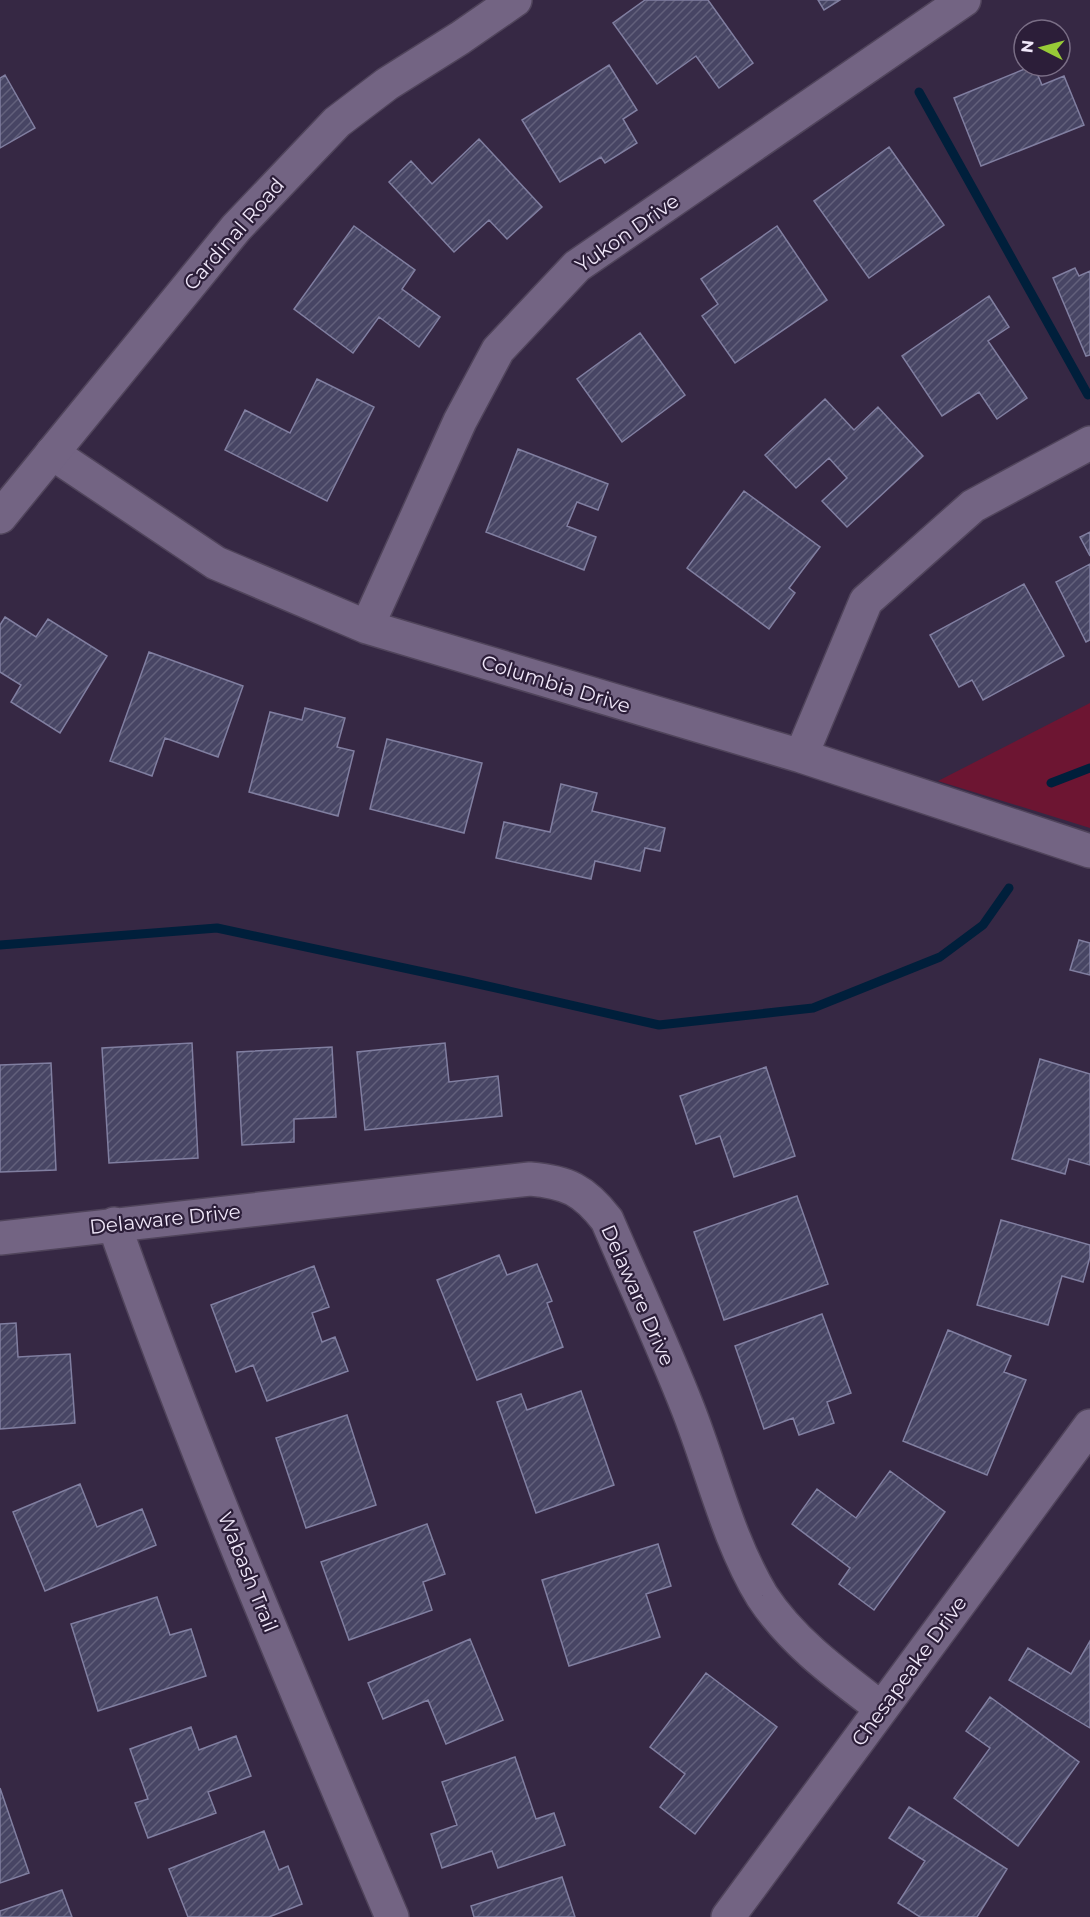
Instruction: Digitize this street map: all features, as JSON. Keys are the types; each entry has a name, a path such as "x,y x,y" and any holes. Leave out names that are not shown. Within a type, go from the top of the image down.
{"street":[{"name":"Cardinal Road","path":"0,517 236,228 337,122 387,84 515,0"},
{"name":"Yukon Drive","path":"368,627 460,421 498,350 577,266 964,0"},
{"path":"801,756 866,601 973,506 1090,443"},
{"name":"Columbia Drive","path":"52,453 216,563 368,627 801,756 1090,851"},
{"name":"Delaware Drive","path":"0,1238 530,1179 554,1181 579,1191 594,1202 607,1220 688,1409 743,1561 763,1596 785,1626 826,1666 881,1708"},
{"name":"Wabash Trail","path":"114,1224 144,1308 264,1614 392,1917"},
{"name":"Chesapeake Drive","path":"728,1917 1090,1426"}],"shaded area":[{"path":"1090,703 1090,828 938,781"}],"building":[{"path":"645,0 708,0 753,63 719,88 696,56 657,84 613,23"},
{"path":"818,0 840,0 824,10"},
{"path":"609,65 637,110 623,119 637,143 605,163 601,157 560,182 522,120"},
{"path":"1012,74 1012,78 1039,78 1042,85 1065,78 1084,125 981,166 954,98"},
{"path":"5,75 35,128 0,148 0,78"},
{"path":"479,139 542,207 507,239 489,220 454,252 389,182 411,161 432,184"},
{"path":"889,147 944,225 869,278 814,201"},
{"path":"354,226 415,270 402,289 440,317 419,347 379,317 353,353 294,309"},
{"path":"777,226 827,300 735,363 702,316 718,304 701,279"},
{"path":"1075,268 1079,276 1090,271 1090,355 1086,356 1053,278"},
{"path":"989,296 1009,327 988,341 1027,398 997,419 979,392 942,416 902,356"},
{"path":"640,333 685,395 622,442 577,379"},
{"path":"317,379 374,407 327,501 225,450 245,410 290,433"},
{"path":"825,399 854,430 878,407 923,456 847,527 822,501 847,478 829,458 796,488 765,455"},
{"path":"518,449 608,484 598,510 577,502 567,526 596,537 584,570 486,532"},
{"path":"744,491 820,547 789,588 795,593 769,629 687,568"},
{"path":"1090,532 1090,556 1080,537"},
{"path":"1090,564 1090,640 1086,642 1056,582"},
{"path":"1024,584 1064,656 983,700 972,680 959,687 930,635"},
{"path":"5,617 36,637 48,619 107,656 60,733 11,702 21,685 0,672 0,625"},
{"path":"149,652 243,686 218,757 165,738 152,776 110,761"},
{"path":"305,708 345,718 337,747 354,751 338,816 249,792 270,712 302,720"},
{"path":"387,739 482,763 464,833 370,809"},
{"path":"561,784 597,793 592,811 665,828 660,851 645,848 640,871 595,861 591,879 496,858 504,822 550,832"},
{"path":"1079,940 1090,943 1090,975 1070,970"},
{"path":"192,1043 198,1158 109,1163 102,1048"},
{"path":"445,1043 449,1082 498,1076 502,1116 365,1130 357,1052"},
{"path":"332,1047 336,1117 294,1119 294,1142 242,1145 237,1052"},
{"path":"1040,1059 1090,1074 1090,1165 1069,1159 1065,1174 1012,1159"},
{"path":"51,1063 56,1170 0,1172 0,1065"},
{"path":"766,1067 795,1156 734,1177 720,1136 696,1144 680,1096"},
{"path":"797,1196 828,1284 724,1320 694,1232"},
{"path":"1001,1220 1090,1245 1090,1257 1083,1282 1062,1276 1048,1325 977,1305"},
{"path":"499,1255 507,1275 537,1264 552,1301 547,1303 563,1347 477,1380 437,1280"},
{"path":"314,1266 329,1307 312,1313 322,1342 335,1337 348,1371 267,1401 253,1365 236,1372 211,1305"},
{"path":"822,1314 851,1393 827,1402 834,1423 799,1435 793,1418 764,1429 735,1346"},
{"path":"16,1323 18,1357 70,1354 75,1423 0,1429 0,1324"},
{"path":"948,1330 1011,1356 1004,1372 1026,1380 987,1475 903,1441"},
{"path":"581,1391 614,1485 536,1513 497,1402 521,1394 527,1410"},
{"path":"347,1415 376,1505 306,1528 276,1438"},
{"path":"890,1471 945,1512 874,1610 839,1584 850,1568 792,1524 817,1489 856,1518"},
{"path":"80,1484 97,1527 142,1509 156,1545 45,1591 13,1512"},
{"path":"427,1524 445,1574 423,1582 432,1610 349,1640 321,1562"},
{"path":"658,1544 671,1586 646,1594 660,1637 569,1666 542,1580"},
{"path":"157,1597 170,1635 191,1629 206,1676 98,1711 71,1624"},
{"path":"470,1639 503,1720 446,1744 428,1700 383,1719 368,1683"},
{"path":"1090,1641 1090,1728 1009,1680 1028,1648 1071,1674"},
{"path":"706,1673 777,1727 695,1834 660,1807 685,1774 650,1747"},
{"path":"990,1697 1079,1762 1018,1846 954,1798 990,1748 966,1731"},
{"path":"191,1727 199,1750 236,1736 251,1776 208,1792 216,1813 148,1838 135,1803 148,1799 130,1749"},
{"path":"515,1757 536,1819 554,1813 565,1845 498,1868 492,1851 442,1868 431,1834 457,1825 442,1782"},
{"path":"0,1788 29,1873 0,1883"},
{"path":"909,1807 1007,1869 977,1917 920,1917 898,1903 925,1861 889,1838"},
{"path":"264,1831 279,1870 288,1866 302,1904 269,1917 188,1917 169,1869"},
{"path":"562,1877 575,1917 474,1917 471,1906"},
{"path":"62,1890 72,1917 0,1917 0,1911"}],"waterway":[{"path":"919,92 1088,395"},
{"path":"1051,783 1090,768"},
{"path":"0,945 217,928 659,1025 813,1008 940,957 983,925 1009,888"}]}
